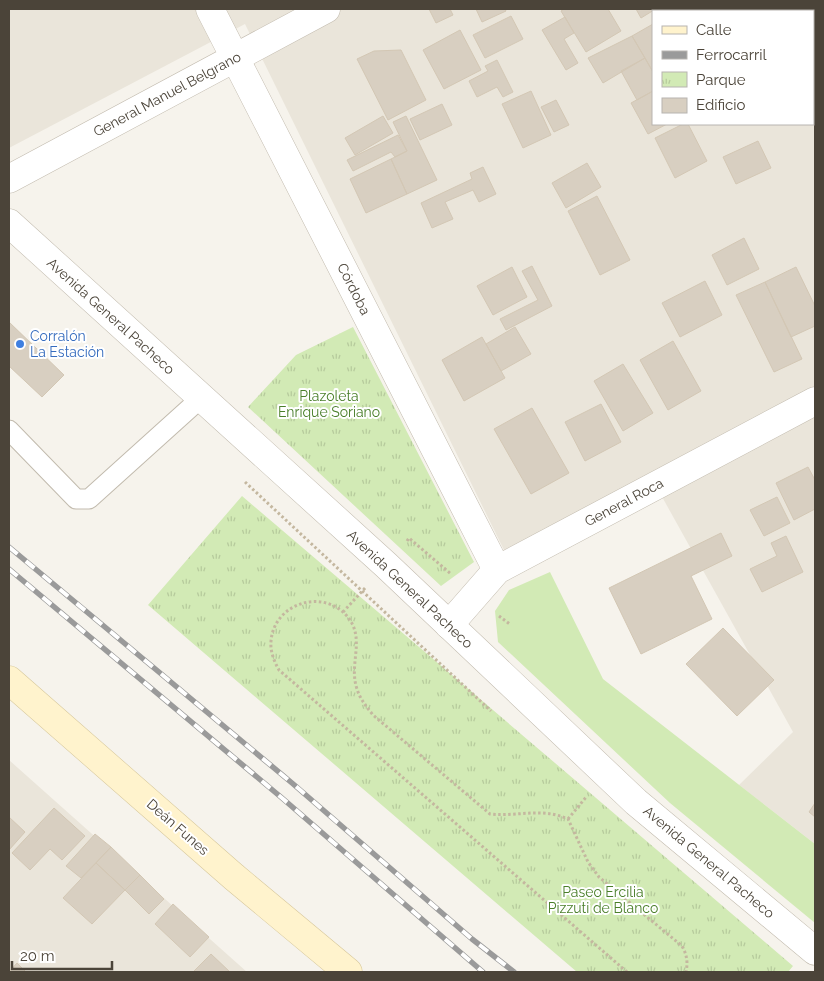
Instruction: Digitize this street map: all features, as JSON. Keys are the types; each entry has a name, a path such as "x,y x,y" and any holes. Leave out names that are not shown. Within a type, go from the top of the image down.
{"main road":[{"name":"Deán Funes","path":"9,680 234,877 348,972"}],"street":[{"name":"Córdoba","path":"210,9 497,570"},
{"name":"General Manuel Belgrano","path":"9,179 235,56 326,9"},
{"name":"Avenida General Pacheco","path":"9,223 450,625 636,802 815,951"},
{"name":"General Roca","path":"450,625 497,570 815,401"}],"lane":[{"path":"9,430 76,499 88,499 201,398"}],"path":[{"path":"241,479 492,712"},
{"path":"627,972 279,670 272,657 271,642 274,628 282,616 293,606 307,602 322,602 336,607 343,612 354,628 358,641 354,672 356,687 362,702 373,714 490,814 546,812 568,819 588,862 599,877 682,946 688,964 686,972"},
{"path":"578,791 593,804"}],"shaded area":[{"path":"9,9 815,9 815,844 739,785 793,732 651,477 504,550 245,24 9,148"},
{"path":"9,760 247,972 9,972"}],"green space":[{"name":"Plazoleta Enrique Soriano","path":"353,327 474,562 441,586 248,407 296,355"},
{"name":"Paseo Ercilia Pizzuti de Blanco","path":"242,496 793,966 788,972 577,972 148,605"},
{"path":"550,572 603,679 815,844 815,923 670,803 498,642 495,611 509,590"}],"building":[{"path":"429,9 450,9 453,15 436,23"},
{"path":"476,9 505,9 506,11 482,22"},
{"path":"564,9 608,9 621,31 586,52 561,11"},
{"path":"636,9 674,9 652,10 641,18"},
{"path":"705,9 738,9 735,10"},
{"path":"511,16 523,39 485,58 473,35"},
{"path":"565,17 574,33 564,39 578,63 566,70 542,30"},
{"path":"652,25 652,70 632,36"},
{"path":"460,30 481,70 444,89 423,50"},
{"path":"632,36 645,58 603,83 588,58"},
{"path":"401,50 426,100 388,120 357,59 374,51"},
{"path":"814,52 815,52 814,92"},
{"path":"645,58 652,70 652,92 637,100 621,71"},
{"path":"497,60 513,92 503,97 497,87 477,97 469,81 488,71 485,66"},
{"path":"531,91 551,135 523,148 502,104"},
{"path":"652,92 652,125 665,125 648,134 631,103"},
{"path":"556,100 569,125 554,132 541,107"},
{"path":"442,104 452,125 420,140 410,119"},
{"path":"383,116 393,133 355,155 345,138"},
{"path":"406,116 437,180 407,194 391,159 407,151 393,122"},
{"path":"681,125 689,125 707,161 675,178 655,138"},
{"path":"398,135 407,151 395,157 391,152 353,171 347,160"},
{"path":"758,141 771,168 736,184 723,157"},
{"path":"391,159 407,194 366,213 350,179"},
{"path":"587,163 601,187 566,208 552,183"},
{"path":"483,167 496,194 479,202 473,190 445,202 453,219 432,228 421,203 472,179 470,173"},
{"path":"597,196 630,260 600,275 568,211"},
{"path":"744,238 759,269 727,285 712,255"},
{"path":"532,266 552,306 506,330 500,319 538,300 522,271"},
{"path":"512,267 527,297 493,315 477,286"},
{"path":"796,267 815,306 815,326 791,337 765,282"},
{"path":"705,281 722,315 680,337 662,303"},
{"path":"765,282 802,359 774,372 736,295"},
{"name":"Corralón La Estación","path":"9,322 64,375 42,397 9,366"},
{"path":"515,327 531,354 501,371 486,344"},
{"path":"482,337 505,378 464,401 442,360"},
{"path":"673,341 701,391 668,410 640,360"},
{"path":"623,364 653,413 623,431 594,381"},
{"path":"601,404 621,442 585,461 565,422"},
{"path":"532,408 569,473 531,494 494,429"},
{"path":"808,467 815,480 815,509 794,520 776,483"},
{"path":"777,497 790,523 764,536 750,510"},
{"path":"721,533 732,556 691,576 712,619 641,654 609,588"},
{"path":"786,536 803,572 762,592 750,569 777,556 771,543"},
{"path":"723,628 774,680 737,716 686,664"},
{"path":"815,803 815,817 809,812"},
{"path":"54,808 85,836 62,860 50,849 30,870 12,853"},
{"path":"9,817 25,832 9,850"},
{"path":"95,834 111,847 81,878 66,866"},
{"path":"111,847 140,875 125,890 96,863"},
{"path":"96,863 125,890 92,924 63,898"},
{"path":"140,875 164,899 149,914 125,890"},
{"path":"173,904 209,937 190,957 155,924"},
{"path":"211,954 230,972 193,972"},
{"path":"17,963 26,972 9,972"}],"railway":[{"path":"9,547 292,783 472,939 514,972"},
{"path":"9,569 282,798 483,972"}],"place":[{"name":"Corralón La Estación","path":"20,344"}]}
